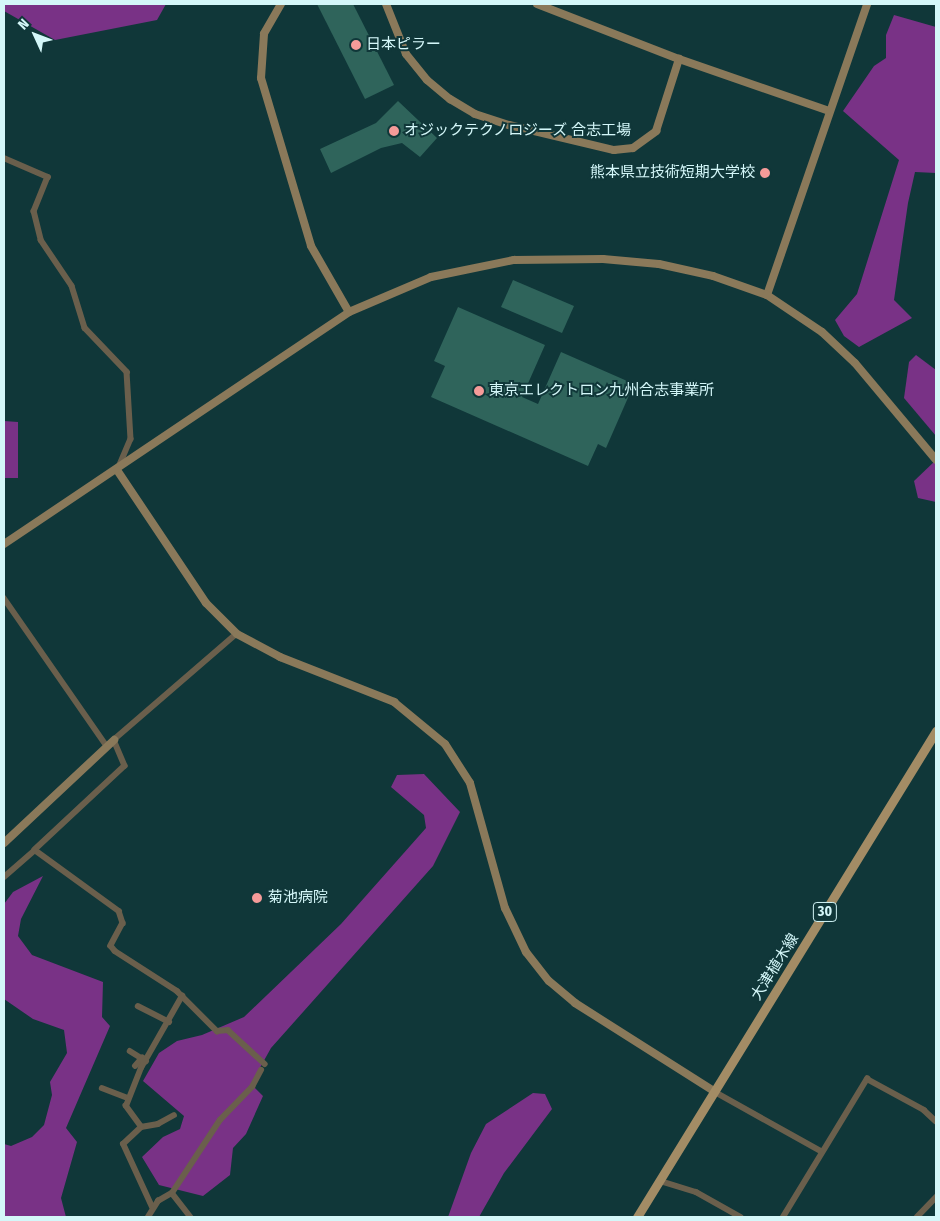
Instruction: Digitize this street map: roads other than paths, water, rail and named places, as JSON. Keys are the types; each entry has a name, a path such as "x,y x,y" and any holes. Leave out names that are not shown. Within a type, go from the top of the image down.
{"main road":[{"name":"大津植木線","path":"637,1217 936,731"}],"street":[{"path":"281,4 264,34 261,78 311,246 349,312"},
{"path":"386,4 406,54 427,80 450,99 475,114 509,126 614,150 633,148 656,131 679,59"},
{"path":"537,4 679,59 829,111"},
{"path":"767,295 867,4"},
{"path":"4,158 48,177 34,211 41,240 72,286 85,328 126,372 131,440 117,470"},
{"path":"4,544 117,470 349,312 431,277 514,260 604,259 659,264 713,276 767,295 822,332 855,363 936,460"},
{"path":"117,470 206,603 237,634 280,657 374,692 425,724 458,761 470,783 505,908 526,952 549,981 584,1008 715,1092 821,1151"},
{"path":"4,598 107,746"},
{"path":"4,843 107,746 237,634"},
{"path":"4,877 125,766 114,740"},
{"path":"35,850 119,911 123,923 111,946 182,996 217,1031 228,1030 265,1064"},
{"path":"140,1127 126,1106 128,1098 144,1059 169,1022 182,996"},
{"path":"138,1006 169,1022"},
{"path":"130,1051 144,1059"},
{"path":"135,1066 144,1059"},
{"path":"148,1217 152,1207 172,1193 220,1120 252,1087 261,1070"},
{"path":"783,1217 821,1151 867,1080 924,1110 936,1121"},
{"path":"102,1088 128,1098"},
{"path":"152,1207 123,1144 140,1127 158,1124 174,1115"},
{"path":"660,1181 696,1192 741,1217"},
{"path":"172,1193 191,1217"},
{"path":"917,1217 936,1197"}],"place":[{"name":"日本ピラー","path":"356,45"},
{"name":"オジックテクノロジーズ 合志工場","path":"394,131"},
{"name":"熊本県立技術短期大学校","path":"765,173"},
{"name":"東京エレクトロン九州合志事業所","path":"479,391"},
{"name":"菊池病院","path":"257,898"}]}
